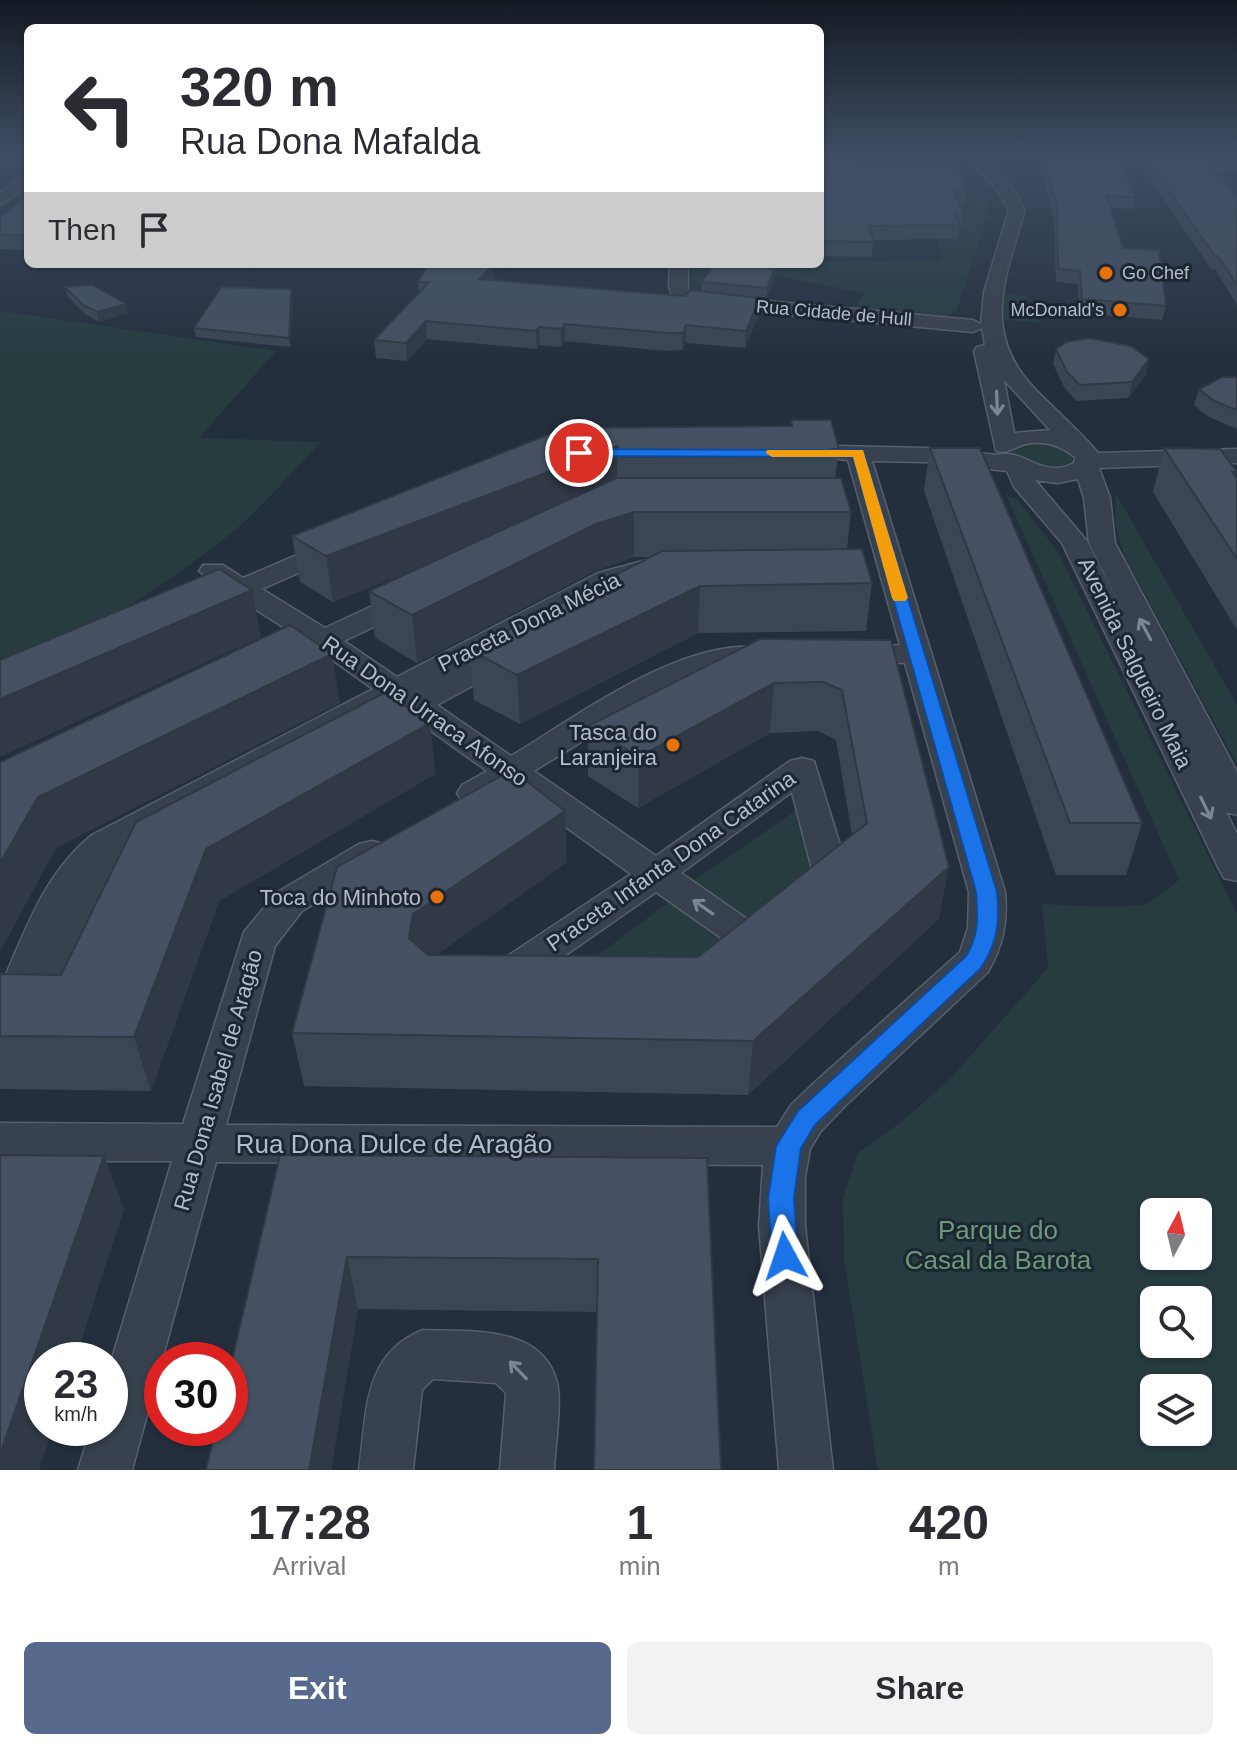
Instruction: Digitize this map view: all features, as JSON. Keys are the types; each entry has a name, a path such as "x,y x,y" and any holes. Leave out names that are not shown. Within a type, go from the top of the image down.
{"street":[{"name":"Avenida Salgueiro Maia","path":"992,222 971,315 996,384 997,418 1010,455 1023,482 1074,541 1237,869"},
{"name":"Avenida Salgueiro Maia","path":"1014,222 993,296 989,327 1006,369 1055,418 1083,455 1097,498 1102,543 1237,804"},
{"name":"Rua Cidade de Hull","path":"679,268 678,292 697,300 973,326"},
{"path":"1010,455 1030,436 1054,438 1083,455 1233,461"},
{"path":"812,453 1010,455 1057,475 1080,471 1083,455"},
{"path":"806,1470 782,1226 782,1188 789,1146 806,1118 974,962 984,947 989,920 987,892 858,453"},
{"path":"844,512 876,512"},
{"path":"185,612 359,536"},
{"name":"Praceta Dona Mécia","path":"650,567 754,567 763,581 646,581 404,697 608,579 650,567"},
{"name":"Rua Dona Urraca Afonso","path":"213,571 324,640 750,940"},
{"path":"254,673 431,589"},
{"path":"445,810 676,671 730,656 915,654"},
{"path":"404,697 110,866 60,986 24,979 68,878 94,850 404,697"},
{"name":"Praceta Infanta Dona Catarina","path":"802,768 832,877 750,940 686,990 487,990 656,874 802,768"},
{"name":"Rua Dona Isabel de Aragão","path":"105,1470 257,942 289,902 406,833"},
{"name":"Rua Dona Dulce de Aragão","path":"0,1142 789,1146"},
{"path":"386,1470 398,1379 423,1354 508,1359 532,1384 527,1470"}],"green space":[{"path":"961,222 981,222 984,225 956,312 945,316 854,309 864,293 747,270 717,270 692,294 690,268 824,268 824,262 942,260 937,240 960,239 955,229 963,229"},
{"path":"1006,293 1029,297 1021,303 1024,318 1035,315 1040,323 1001,319 999,297"},
{"path":"0,311 276,351 199,438 321,442 254,512 204,555 119,612 0,678"},
{"path":"1045,441 1074,454 1073,463 1050,469 1013,457 1011,452 1018,443"},
{"path":"1116,494 1237,705 1237,764 1125,557 1115,524"},
{"name":"Parque do Casal da Barota","path":"1006,495 1017,499 1058,552 1237,914 1237,1470 878,1470 844,1259 843,1198 858,1153 905,1119 951,1078 1048,968 1042,904 1146,905 1179,880"},
{"path":"801,807 820,878 742,934 680,890"},
{"path":"669,902 727,945 682,979 561,983"}],"building":[{"path":"0,222 24,222 24,235 0,235"},
{"path":"824,222 958,222 959,225 869,226 874,242 824,241"},
{"path":"1057,222 1115,222 1123,248 1159,250 1166,306 1082,299 1080,271 1058,269"},
{"path":"1191,222 1237,222 1237,285"},
{"path":"426,268 491,268 479,279 685,296 690,290 760,298 746,331 686,325 683,333 667,333 565,324 561,329 539,327 536,331 426,321 406,343 374,340 429,282 418,282"},
{"path":"712,268 775,269 767,288 701,282"},
{"path":"93,285 126,304 97,312 83,305 65,287"},
{"path":"221,287 291,289 289,338 194,328"},
{"path":"1089,338 1131,346 1149,359 1132,382 1080,385 1067,372 1056,349 1066,342"},
{"path":"1222,377 1237,377 1237,410 1214,401 1199,389"},
{"path":"791,420 831,420 839,449 832,449 835,457 622,457 617,446 326,556 292,536 565,428 792,426"},
{"path":"930,448 980,448 1142,823 1070,823"},
{"path":"1164,448 1220,449 1237,472 1232,472 1237,479 1237,559"},
{"path":"616,478 841,478 851,512 634,512 596,524 412,615 369,591"},
{"path":"862,549 872,583 700,586 517,675 470,650 662,551"},
{"path":"219,569 252,590 0,699 0,660"},
{"path":"290,625 332,654 38,797 0,863 0,762"},
{"path":"760,639 891,640 949,867 753,1041 292,1033 337,867 512,770 565,811 413,914 409,938 428,955 698,957 867,823 842,690 823,682 774,683 639,757 588,726"},
{"path":"386,692 430,723 206,849 134,1037 0,1036 0,974 61,975 136,822"},
{"path":"0,1155 104,1156 39,1342 24,1342 24,1385 0,1454"},
{"path":"280,1155 707,1158 721,1470 594,1470 598,1259 347,1257 309,1470 206,1470 212,1446 248,1446 248,1342 236,1342"}],"slow traffic":[{"path":"772,453 858,453 900,598"}],"place":[{"name":"Go Chef","path":"1106,273"},
{"name":"McDonald's","path":"1120,310"},
{"name":"Tasca do Laranjeira","path":"673,745"},
{"name":"Toca do Minhoto","path":"437,897"}],"route":[{"path":"579,453 858,453 987,892 989,920 984,947 974,962 830,1094 806,1118 789,1146 781,1198 785,1256"}]}
